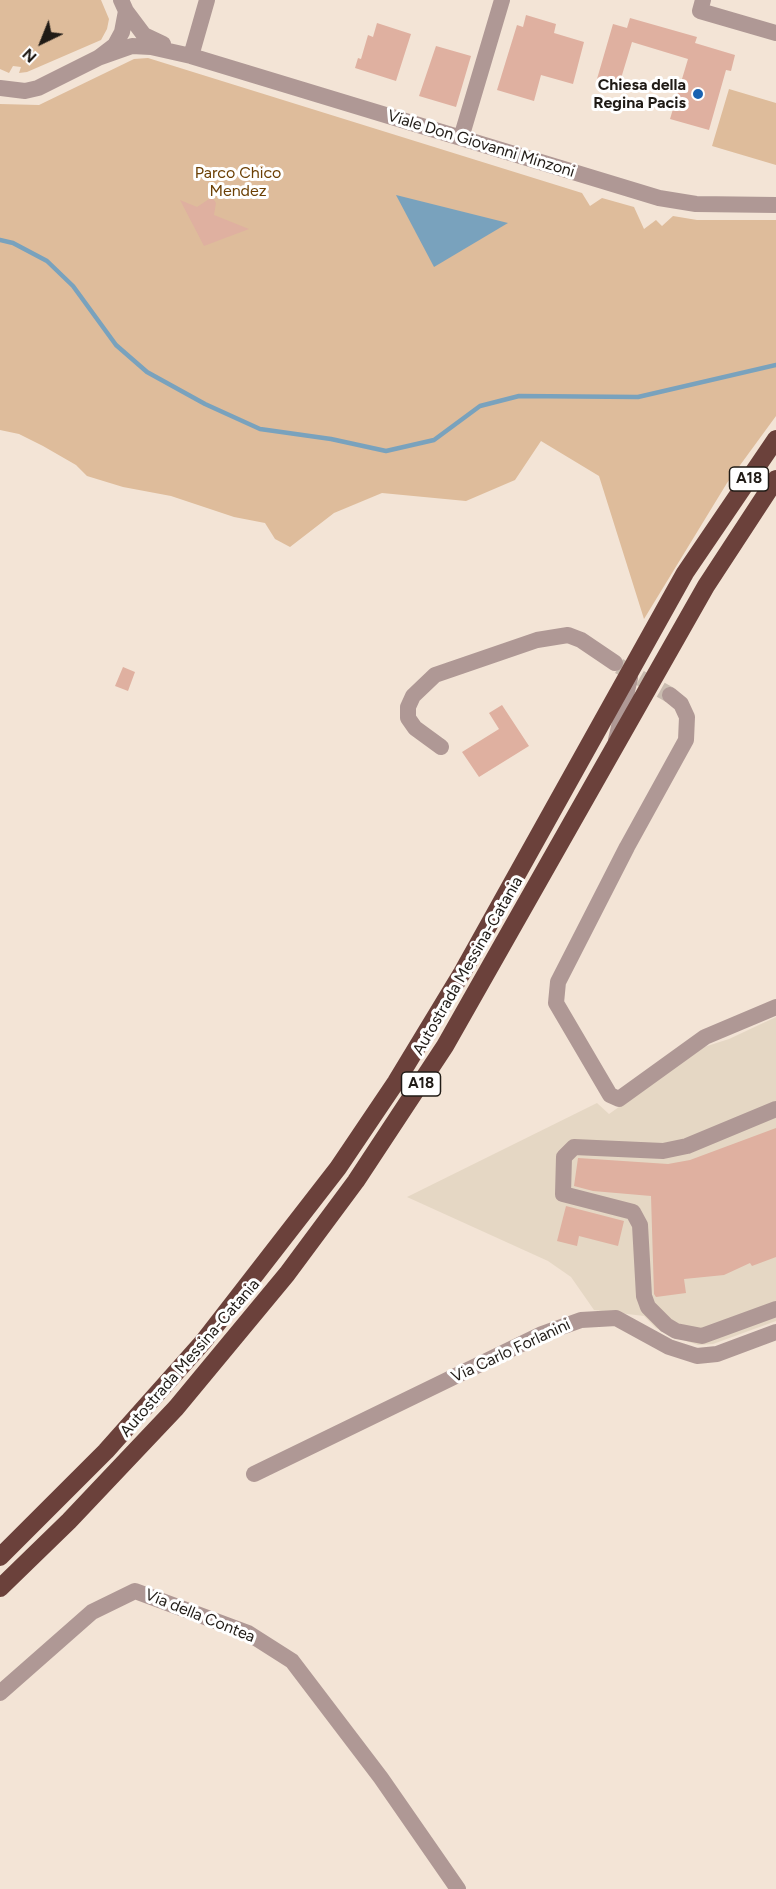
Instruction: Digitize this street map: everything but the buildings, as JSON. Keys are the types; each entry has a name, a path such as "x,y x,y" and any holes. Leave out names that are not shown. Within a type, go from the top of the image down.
{"highway":[{"name":"Autostrada Messina-Catania","path":"0,1557 106,1451 189,1359 269,1260 338,1168 426,1034 594,737 624,666 776,439"},
{"name":"Autostrada Messina-Catania","path":"0,1588 69,1521 176,1408 220,1357 322,1228 381,1144 445,1046 706,586 776,479"}],"street":[{"path":"191,56 207,0"},
{"path":"461,138 502,0"},
{"path":"703,0 700,11 776,33"},
{"path":"123,6 144,35 191,56"},
{"path":"98,58 115,45 122,32 123,6"},
{"path":"0,88 25,91 38,88 98,58 132,46 151,47 191,56"},
{"name":"Viale Don Giovanni Minzoni","path":"191,56 659,198 696,204 776,205"},
{"path":"441,747 415,728 408,718 408,707 412,696 435,675 537,640 568,635 581,640 624,666 623,708 614,748"},
{"path":"594,737 652,680"},
{"path":"670,695 681,704 687,717 686,741 627,847 558,982 555,993 556,1003 610,1095 619,1099 705,1037 776,1007"},
{"path":"776,1109 687,1146 663,1151 574,1147 564,1157 563,1194 573,1199 633,1212 640,1225 644,1296 648,1307 666,1325 689,1335 702,1336 776,1309"},
{"name":"Via Carlo Forlanini","path":"254,1474 542,1334 581,1320 616,1318 669,1347 697,1356 717,1354 776,1332"},
{"name":"Via della Contea","path":"0,1693 92,1612 135,1591 248,1633 292,1661 381,1778 458,1889"}],"shaded area":[{"path":"776,1017 776,1321 713,1344 698,1345 686,1341 656,1328 644,1316 594,1310 571,1277 548,1261 407,1197 597,1103 609,1114 704,1047 729,1039"}],"green space":[{"path":"0,0 101,0 109,19 107,29 101,40 27,72 19,73 21,67 13,66 9,73 0,69"},
{"name":"Parco Chico Mendez","path":"148,58 582,193 590,206 602,198 634,207 644,229 656,220 662,226 673,216 697,220 776,220 776,416 727,483 644,619 599,476 541,441 515,480 466,501 382,493 334,513 290,547 275,539 265,523 234,517 171,496 123,487 87,476 76,465 43,446 19,434 0,430 0,104 39,105 134,59"},
{"path":"729,89 776,103 776,165 712,146"}],"water":[{"path":"396,195 508,223 434,267"}],"waterway":[{"path":"0,240 13,243 47,261 73,286 116,345 147,372 205,404 260,429 331,439 386,451 434,440 480,406 519,396 638,397 776,365"}],"tunnel":[{"path":"619,666 670,695"}],"place":[{"name":"Chiesa della Regina Pacis","path":"698,94"}]}
